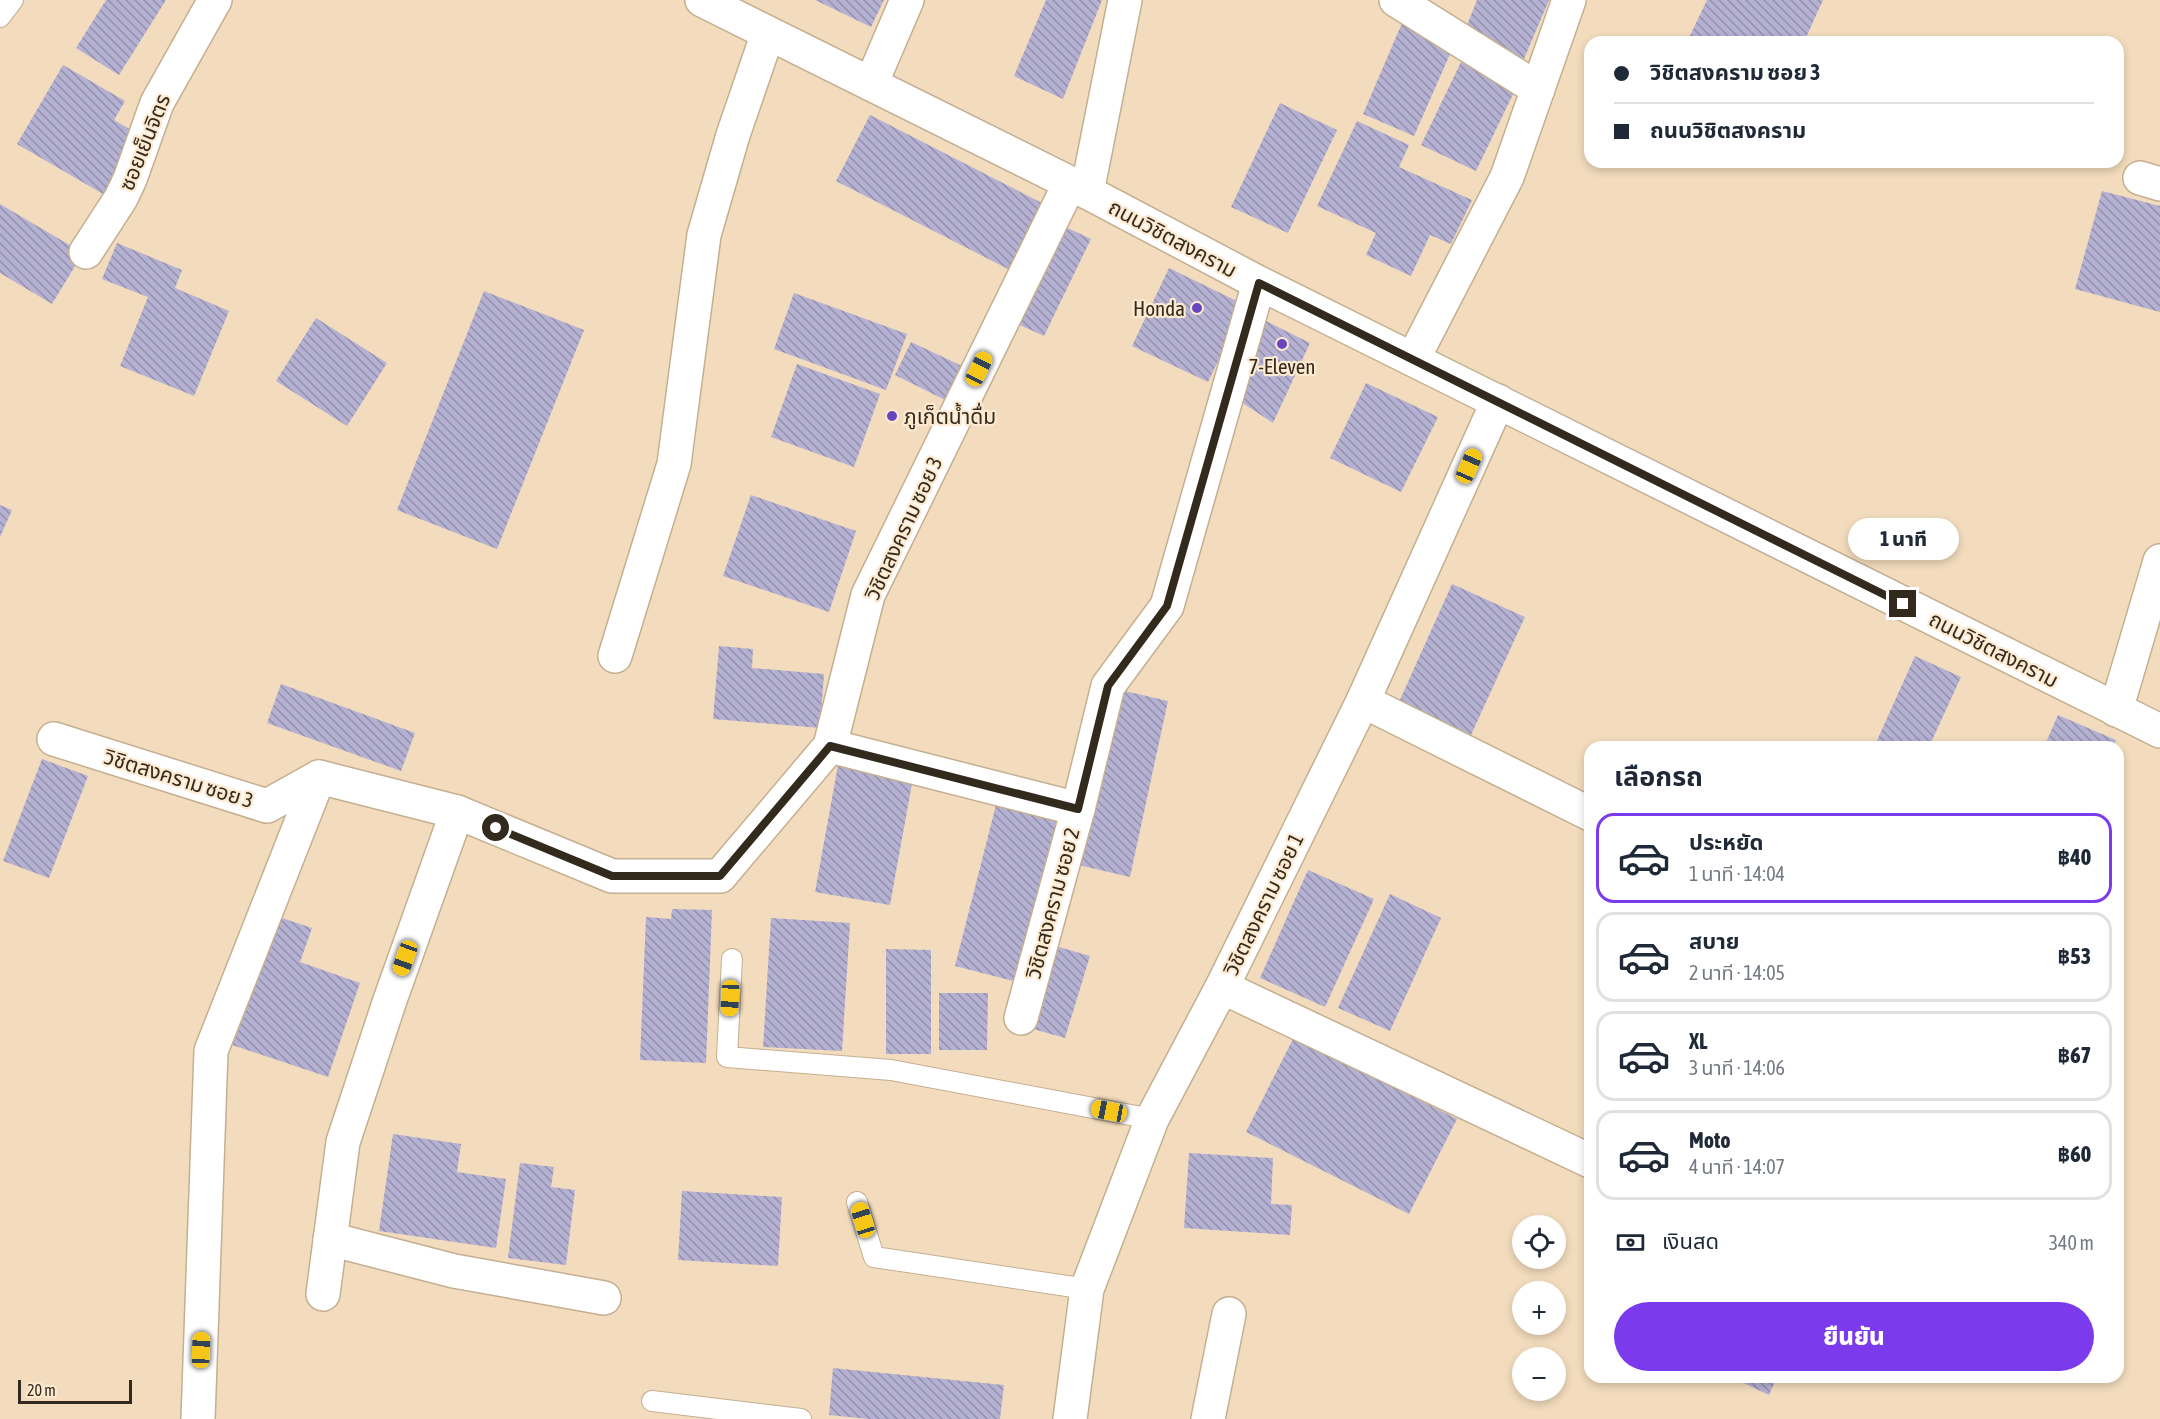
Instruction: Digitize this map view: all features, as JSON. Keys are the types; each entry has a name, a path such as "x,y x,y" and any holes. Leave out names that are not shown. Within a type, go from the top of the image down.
{"street":[{"name":"ซอยเย็นจิตร","path":"87,252 121,198 157,103 216,0"},
{"name":"ถนนวิชิตสงคราม","path":"702,0 1079,188 1259,283 2160,731"},
{"path":"871,84 908,0"},
{"name":"วิชิตสงคราม ซอย 3","path":"54,739 267,806 319,777 457,812 612,876 720,876 830,746 868,595 1079,188 1125,0"},
{"path":"1396,0 1538,89"},
{"path":"1413,359 1507,177 1569,0"},
{"path":"615,656 674,464 704,235 733,135 768,33"},
{"name":"วิชิตสงคราม ซอย 2","path":"1021,1018 1078,809 1108,686 1167,606 1259,283"},
{"name":"วิชิตสงคราม ซอย 1","path":"1071,1419 1087,1289 1152,1119 1222,987 1363,701 1498,401"},
{"path":"2116,710 2160,561"},
{"path":"1363,701 1584,811"},
{"path":"830,746 1078,809"},
{"path":"198,1419 211,1051 319,777"},
{"path":"322,1294 343,1142 390,1000 457,812"},
{"path":"1222,987 1584,1158"},
{"path":"330,1239 454,1271 604,1298"},
{"path":"1208,1419 1229,1314"}],"lane":[{"path":"0,17 13,0"},
{"path":"732,959 727,1057 891,1070 1152,1119"},
{"path":"857,1202 874,1257 1087,1289"},
{"path":"652,1401 801,1419"}],"building":[{"path":"106,0 166,0 119,75 76,48"},
{"path":"815,0 884,0 871,27"},
{"path":"1046,0 1102,0 1063,99 1014,76"},
{"path":"1477,0 1549,0 1523,61 1463,35"},
{"path":"1707,0 1823,0 1807,36 1690,36"},
{"path":"1402,23 1454,45 1414,136 1363,114"},
{"path":"1461,62 1516,88 1476,171 1421,145"},
{"path":"63,65 125,101 114,120 138,134 103,194 17,144"},
{"path":"1280,103 1337,130 1288,233 1231,207"},
{"path":"870,115 1042,203 1010,270 836,181"},
{"path":"1357,121 1409,145 1399,167 1472,200 1451,244 1430,235 1411,276 1366,255 1376,233 1317,206"},
{"path":"2102,191 2160,206 2160,312 2075,289"},
{"path":"0,204 83,253 52,304 0,273"},
{"path":"1057,223 1091,239 1044,336 1011,321"},
{"path":"117,243 182,270 175,288 229,311 194,396 120,366 148,297 102,279"},
{"path":"1169,268 1245,305 1208,382 1132,346"},
{"path":"484,291 584,330 497,549 397,510"},
{"path":"794,293 907,334 886,390 774,349"},
{"path":"316,318 387,363 347,426 276,381"},
{"path":"1264,320 1310,343 1273,423 1241,402"},
{"path":"911,342 962,366 945,400 895,375"},
{"path":"797,364 880,394 854,467 771,437"},
{"path":"1366,383 1438,417 1401,492 1330,458"},
{"path":"751,495 856,531 829,612 723,576"},
{"path":"0,505 12,510 0,537"},
{"path":"1452,584 1525,617 1471,735 1399,702"},
{"path":"719,646 753,649 752,668 824,674 820,728 713,719"},
{"path":"1915,656 1961,677 1932,741 1877,741"},
{"path":"281,684 415,733 401,771 267,723"},
{"path":"1112,688 1168,701 1130,877 1074,864"},
{"path":"2058,715 2116,740 2116,741 2047,741"},
{"path":"42,759 88,776 49,878 3,861"},
{"path":"838,765 913,778 890,905 815,892"},
{"path":"998,797 1068,815 1025,984 955,966"},
{"path":"1308,870 1374,899 1325,1007 1260,978"},
{"path":"1390,894 1441,918 1390,1031 1338,1008"},
{"path":"672,909 712,910 706,1063 640,1060 646,917 671,919"},
{"path":"276,916 312,928 300,962 360,983 328,1077 232,1045"},
{"path":"771,918 850,923 842,1051 763,1047"},
{"path":"1059,947 1090,956 1065,1038 1033,1029"},
{"path":"886,949 931,950 931,1054 886,1054"},
{"path":"939,993 988,993 987,1050 939,1050"},
{"path":"1294,1037 1457,1119 1409,1214 1246,1132"},
{"path":"393,1134 461,1144 457,1172 506,1179 496,1248 379,1231"},
{"path":"1189,1153 1273,1158 1271,1204 1292,1205 1290,1235 1184,1228"},
{"path":"520,1163 554,1167 551,1187 575,1190 566,1265 508,1258"},
{"path":"682,1191 782,1197 778,1266 678,1260"},
{"path":"833,1368 1004,1385 1000,1419 869,1419 829,1415"},
{"path":"1744,1383 1774,1383 1769,1395"}],"place":[{"name":"Honda","path":"1197,308"},
{"name":"7-Eleven","path":"1282,344"},
{"name":"ภูเก็ตน้ำดื่ม","path":"892,416"}],"route":[{"path":"496,828 612,876 720,876 830,746 1078,809 1108,686 1167,606 1259,283 1903,604"}]}
